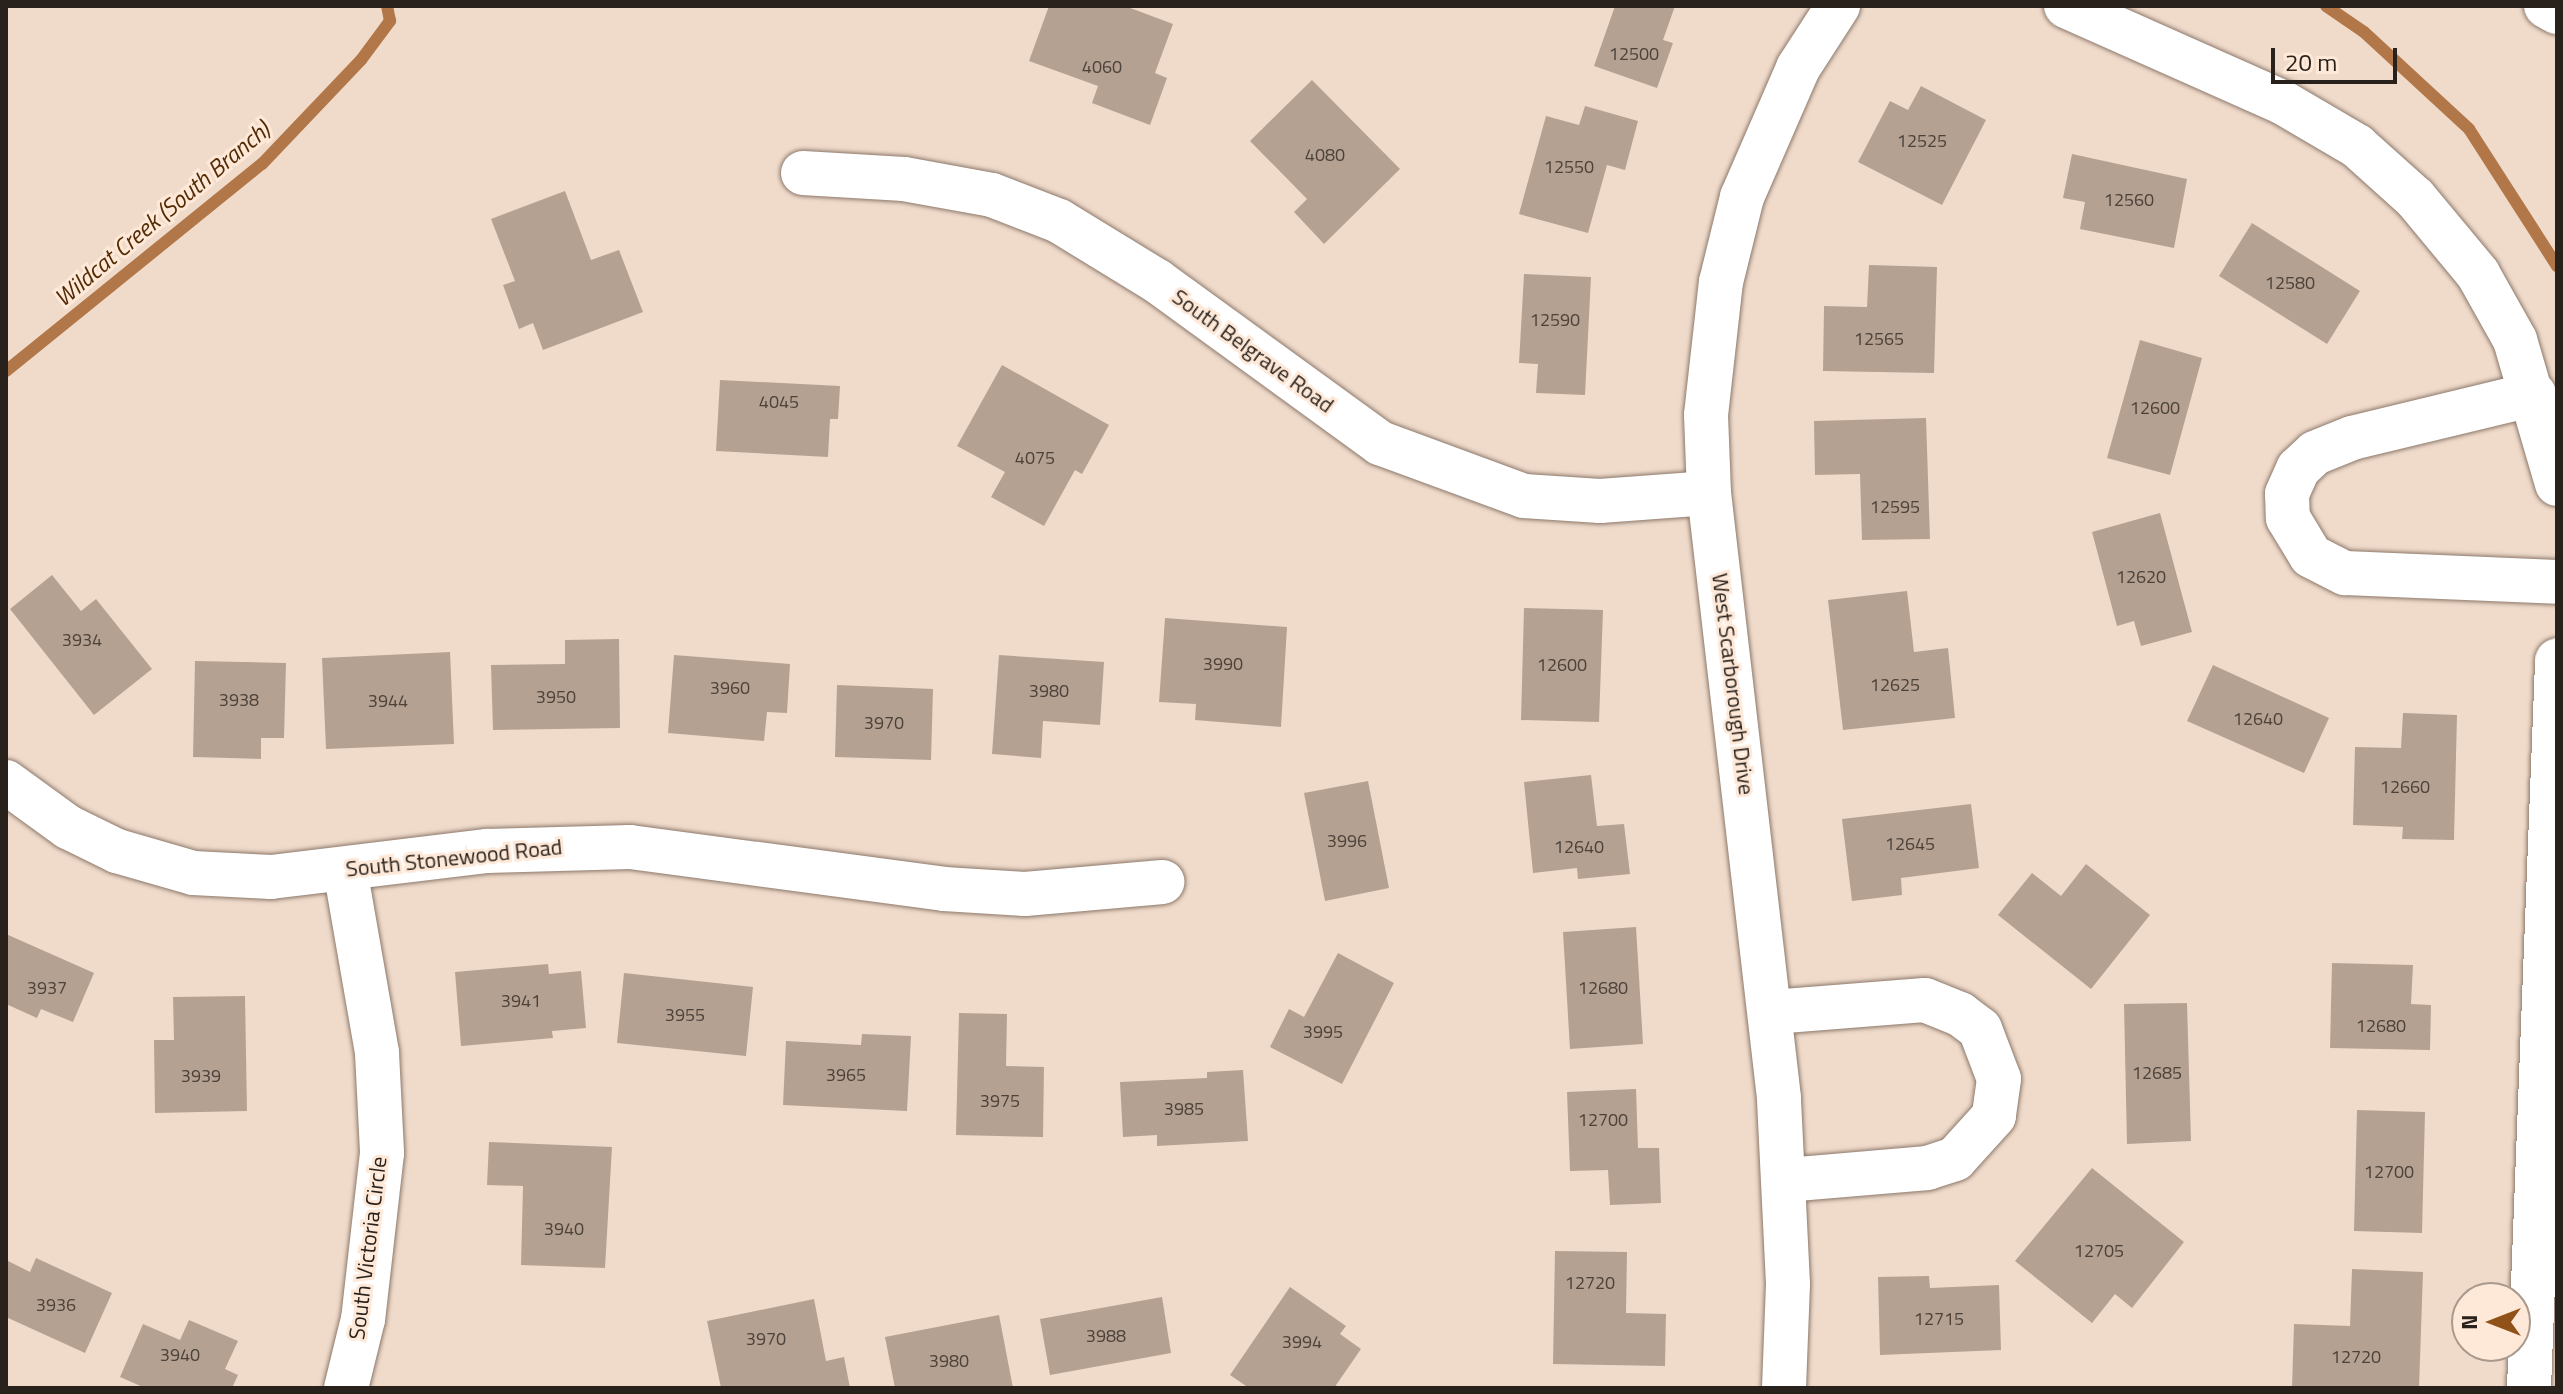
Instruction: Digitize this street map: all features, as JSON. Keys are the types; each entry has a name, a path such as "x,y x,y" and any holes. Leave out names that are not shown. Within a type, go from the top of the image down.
{"street":[{"name":"West Scarborough Drive","path":"1784,1388 1788,1284 1772,1012 1709,493 1709,363 1742,197 1798,68 1838,6"},
{"path":"2066,6 2282,102 2357,146 2415,198 2478,274 2515,340 2534,394 2557,484"},
{"path":"2546,6 2557,12"},
{"name":"South Belgrave Road","path":"803,173 904,179 992,195 1059,221 1157,281 1380,443 1524,496 1600,501 1709,493"},
{"path":"2534,394 2352,438 2315,453 2298,469 2287,494 2288,518 2296,538 2311,556 2345,573 2557,582"},
{"path":"2529,1388 2557,661"},
{"name":"South Stonewood Road","path":"6,782 68,827 156,865 271,877 487,851 630,847 944,889 1025,894 1162,882"},
{"name":"South Victoria Circle","path":"345,869 377,1053 382,1153 363,1319 346,1388"},
{"path":"1772,1012 1925,1000 1960,1014 1980,1029 1999,1079 1994,1116 1955,1159 1928,1168 1784,1180"}],"building":[{"path":"1049,6 1125,6 1173,24 1155,73 1167,78 1150,125 1092,103 1098,86 1029,61"},
{"path":"1615,6 1675,6 1663,40 1673,43 1657,88 1594,66"},
{"path":"1312,80 1400,169 1324,244 1294,212 1307,199 1250,141"},
{"path":"1921,86 1986,120 1942,205 1858,162 1890,101 1908,110"},
{"path":"1585,106 1638,121 1625,170 1607,165 1588,233 1519,214 1546,116 1579,125"},
{"path":"2072,154 2187,179 2174,248 2080,229 2085,202 2063,198"},
{"path":"565,191 591,260 619,250 643,312 543,350 533,323 519,329 503,285 515,281 491,219"},
{"path":"2252,223 2360,291 2327,344 2219,276"},
{"path":"1869,265 1937,267 1934,373 1823,371 1824,306 1867,307"},
{"path":"1524,274 1591,277 1585,395 1536,393 1538,364 1519,363"},
{"path":"2140,340 2202,358 2170,475 2107,458"},
{"path":"1002,365 1109,425 1082,474 1075,470 1044,526 991,497 1005,472 957,446"},
{"path":"720,380 840,386 838,419 830,419 828,457 716,451"},
{"path":"1926,418 1930,539 1862,540 1860,474 1815,475 1814,421"},
{"path":"2160,513 2192,632 2141,646 2134,621 2117,626 2092,532"},
{"path":"52,575 81,611 96,599 152,669 94,715 10,609"},
{"path":"1907,591 1914,652 1948,648 1955,718 1843,730 1828,600"},
{"path":"1524,608 1603,610 1599,722 1521,720"},
{"path":"1165,618 1287,627 1281,727 1195,720 1196,704 1159,702"},
{"path":"619,639 620,728 493,730 491,665 565,664 565,640"},
{"path":"450,652 454,744 326,749 322,658"},
{"path":"674,655 790,664 787,713 767,712 764,741 668,733"},
{"path":"999,655 1104,662 1100,725 1043,721 1041,758 992,754"},
{"path":"195,661 286,663 284,738 261,738 261,759 193,757"},
{"path":"2213,665 2329,718 2304,773 2187,721"},
{"path":"837,685 933,689 931,760 835,757"},
{"path":"2403,713 2457,715 2454,840 2402,839 2403,827 2353,825 2355,747 2401,748"},
{"path":"1591,775 1597,826 1624,824 1630,874 1578,879 1577,868 1533,873 1524,782"},
{"path":"1368,781 1389,888 1325,901 1304,793"},
{"path":"1971,804 1979,868 1901,878 1902,895 1852,901 1842,819"},
{"path":"2086,864 2150,915 2091,989 1998,915 2032,873 2061,896"},
{"path":"1636,927 1643,1044 1570,1049 1563,932"},
{"path":"6,934 94,973 73,1022 41,1009 37,1018 6,1004"},
{"path":"1338,953 1394,983 1342,1084 1270,1047 1289,1009 1304,1017"},
{"path":"2332,963 2413,965 2411,1004 2431,1005 2430,1050 2330,1048"},
{"path":"548,964 549,974 581,971 586,1028 552,1031 553,1038 461,1046 455,972"},
{"path":"624,973 753,987 746,1056 617,1043"},
{"path":"245,996 247,1111 155,1113 154,1040 174,1040 173,997"},
{"path":"2187,1003 2191,1141 2127,1144 2124,1004"},
{"path":"959,1013 1007,1014 1006,1066 1044,1067 1043,1137 956,1135"},
{"path":"862,1034 911,1036 907,1111 783,1105 786,1041 861,1045"},
{"path":"1243,1070 1248,1141 1157,1146 1157,1135 1123,1137 1120,1082 1207,1078 1207,1072"},
{"path":"1636,1089 1638,1148 1659,1148 1661,1203 1610,1205 1608,1170 1570,1171 1567,1092"},
{"path":"2357,1110 2425,1112 2422,1233 2354,1231"},
{"path":"489,1142 612,1147 605,1268 521,1265 523,1186 487,1185"},
{"path":"2092,1168 2184,1242 2132,1308 2115,1294 2092,1323 2015,1261"},
{"path":"1555,1251 1627,1252 1626,1313 1666,1314 1665,1366 1553,1364"},
{"path":"36,1258 112,1293 85,1353 6,1317 6,1260 30,1272"},
{"path":"2352,1269 2423,1272 2419,1388 2292,1388 2294,1324 2350,1326"},
{"path":"1929,1276 1930,1288 1999,1285 2001,1350 1880,1355 1878,1277"},
{"path":"1290,1287 1346,1326 1340,1334 1361,1349 1334,1388 1249,1388 1230,1375"},
{"path":"1162,1297 1171,1353 1050,1375 1040,1319"},
{"path":"814,1299 826,1361 844,1357 850,1388 721,1388 707,1321"},
{"path":"999,1315 1013,1388 895,1388 885,1337"},
{"path":"189,1320 238,1341 225,1369 238,1375 232,1388 145,1388 120,1377 143,1324 180,1340"}],"waterway":[{"name":"Wildcat Creek (South Branch)","path":"6,371 262,164 361,60 390,21 387,6"},
{"name":"Wildcat Creek (South Branch)","path":"2326,6 2364,32 2469,129 2557,266"}]}
